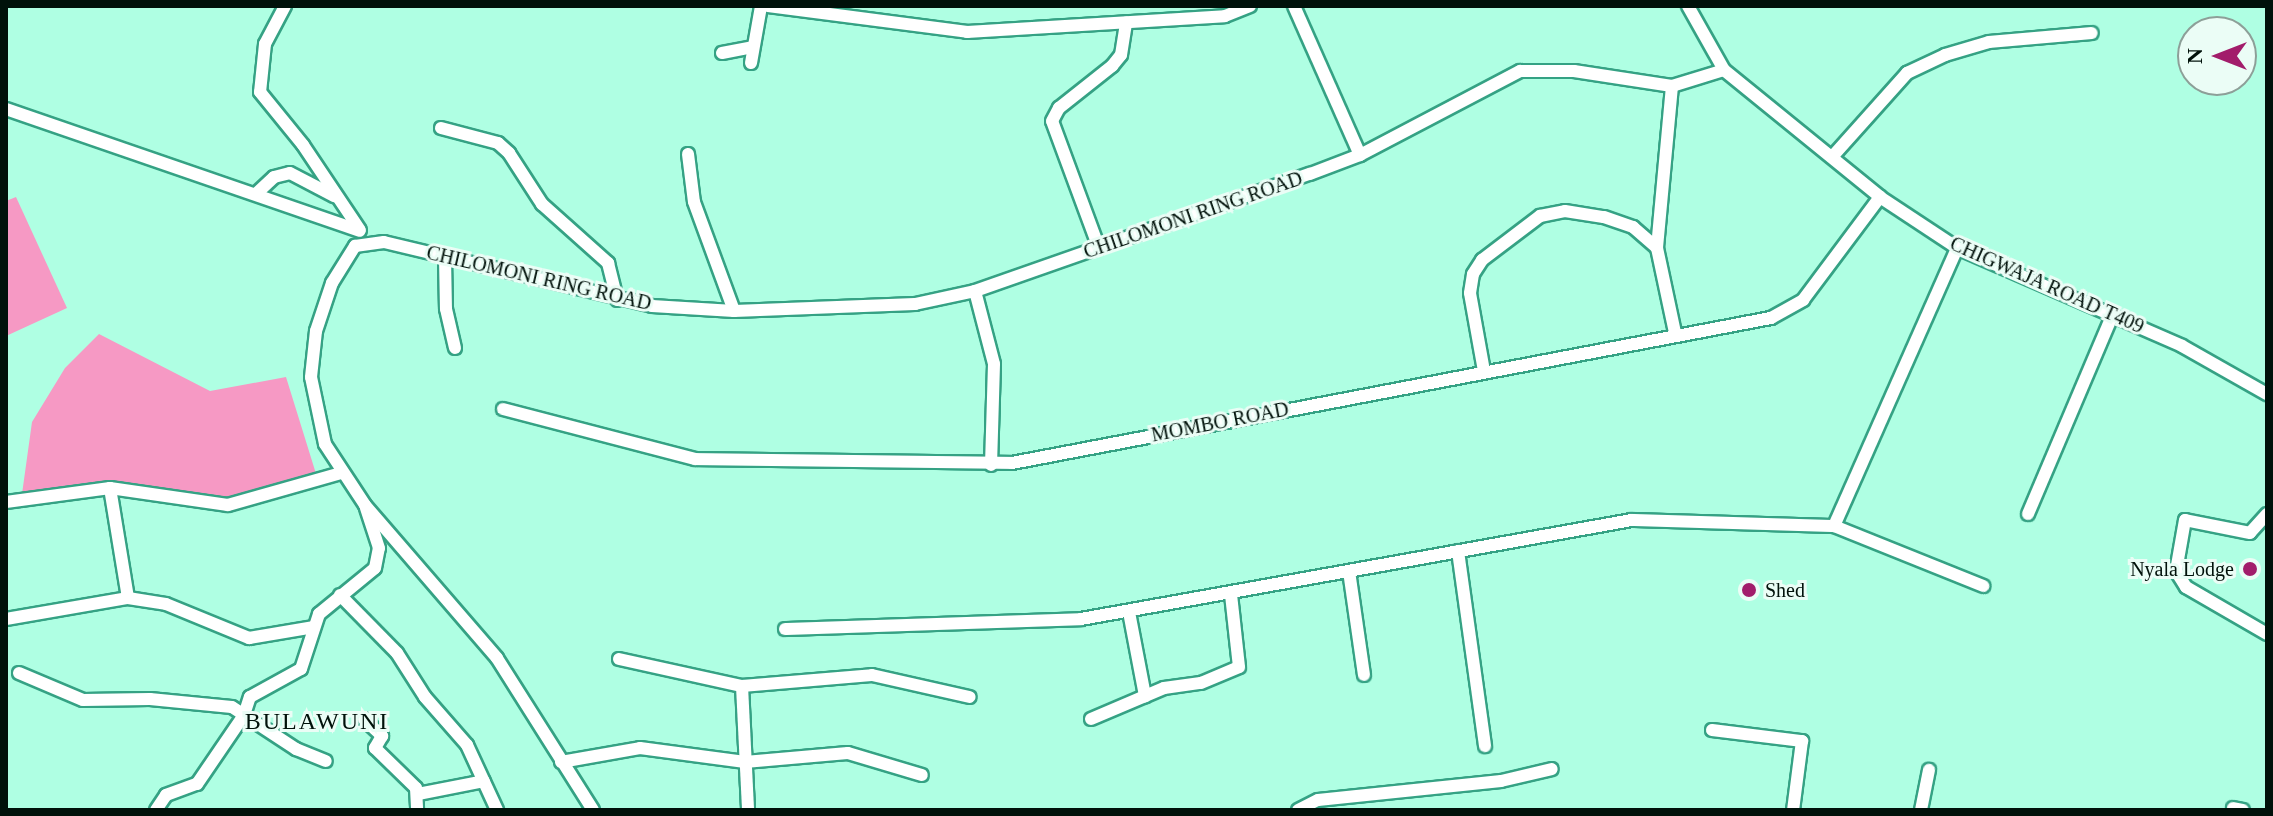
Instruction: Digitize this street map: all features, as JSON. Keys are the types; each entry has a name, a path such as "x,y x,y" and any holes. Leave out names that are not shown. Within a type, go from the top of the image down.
{"street":[{"path":"285,6 265,44 260,92 360,231 371,240"},
{"path":"751,63 761,6"},
{"path":"768,6 967,32 1225,16 1250,6"},
{"path":"1294,6 1360,155"},
{"path":"1688,6 1724,70"},
{"path":"1099,248 1052,121 1059,108 1112,66 1121,55 1126,22"},
{"path":"1832,157 1907,73 1945,55 1989,42 2092,33"},
{"path":"722,53 752,47"},
{"name":"CHILOMONI RING ROAD","path":"371,240 617,300 734,311 880,308 975,291 1360,155 1520,71 1574,71 1672,86 1724,70"},
{"name":"CHIGWAJA ROAD T409","path":"1724,70 1880,197 1957,248 2182,346 2267,394"},
{"path":"1672,86 1657,248 1675,333"},
{"path":"6,109 258,192 360,231"},
{"path":"441,128 498,143 509,153 542,204 608,263 617,300"},
{"path":"688,154 694,202 734,311"},
{"path":"258,192 274,177 290,173 338,198"},
{"name":"MOMBO ROAD","path":"503,409 695,459 991,465 1790,310 1803,300 1880,197"},
{"path":"1484,371 1470,293 1473,274 1482,260 1540,216 1565,211 1604,217 1633,227 1657,248"},
{"path":"371,240 355,246 343,259 314,345 316,418 341,473 365,505 488,646 593,810"},
{"path":"1834,526 1957,248"},
{"path":"445,258 446,309 455,348"},
{"path":"975,291 994,364 991,465"},
{"path":"2028,514 2112,316"},
{"path":"6,502 110,488 228,505 341,473"},
{"path":"110,488 128,598"},
{"path":"156,810 163,797 197,784 244,715 250,697 301,669 314,627 340,595 378,562 365,505"},
{"path":"2267,514 2250,533 2185,520 2176,571 2186,587 2267,634"},
{"path":"785,629 1044,622 1129,612 1632,520 1834,526 1983,586"},
{"path":"1458,551 1485,746"},
{"path":"1349,571 1364,675"},
{"path":"1091,719 1145,696 1218,678 1239,667 1231,594"},
{"path":"340,595 397,653 425,697 467,745 497,810"},
{"path":"6,619 128,598 166,604 249,638 314,627"},
{"path":"1129,612 1145,696"},
{"path":"619,659 742,686 872,675 970,697"},
{"path":"19,673 83,700 224,706 244,715 296,749 326,761"},
{"path":"742,686 748,810"},
{"path":"364,719 382,736 375,748 418,794 417,810"},
{"path":"1712,730 1802,741 1793,810"},
{"path":"561,762 640,748 745,762 848,753 922,775"},
{"path":"1298,810 1318,800 1501,781 1552,769"},
{"path":"1921,810 1929,770"},
{"path":"418,794 484,781"}],"shaded area":[{"path":"16,197 67,308 6,336 6,201"},
{"path":"99,334 210,391 286,377 317,477 223,503 122,485 22,494 32,422 65,368"}],"place":[{"name":"Nyala Lodge","path":"2250,569"},
{"name":"Shed","path":"1749,590"}],"district":[{"name":"BULAWUNI","path":"317,722"}]}
